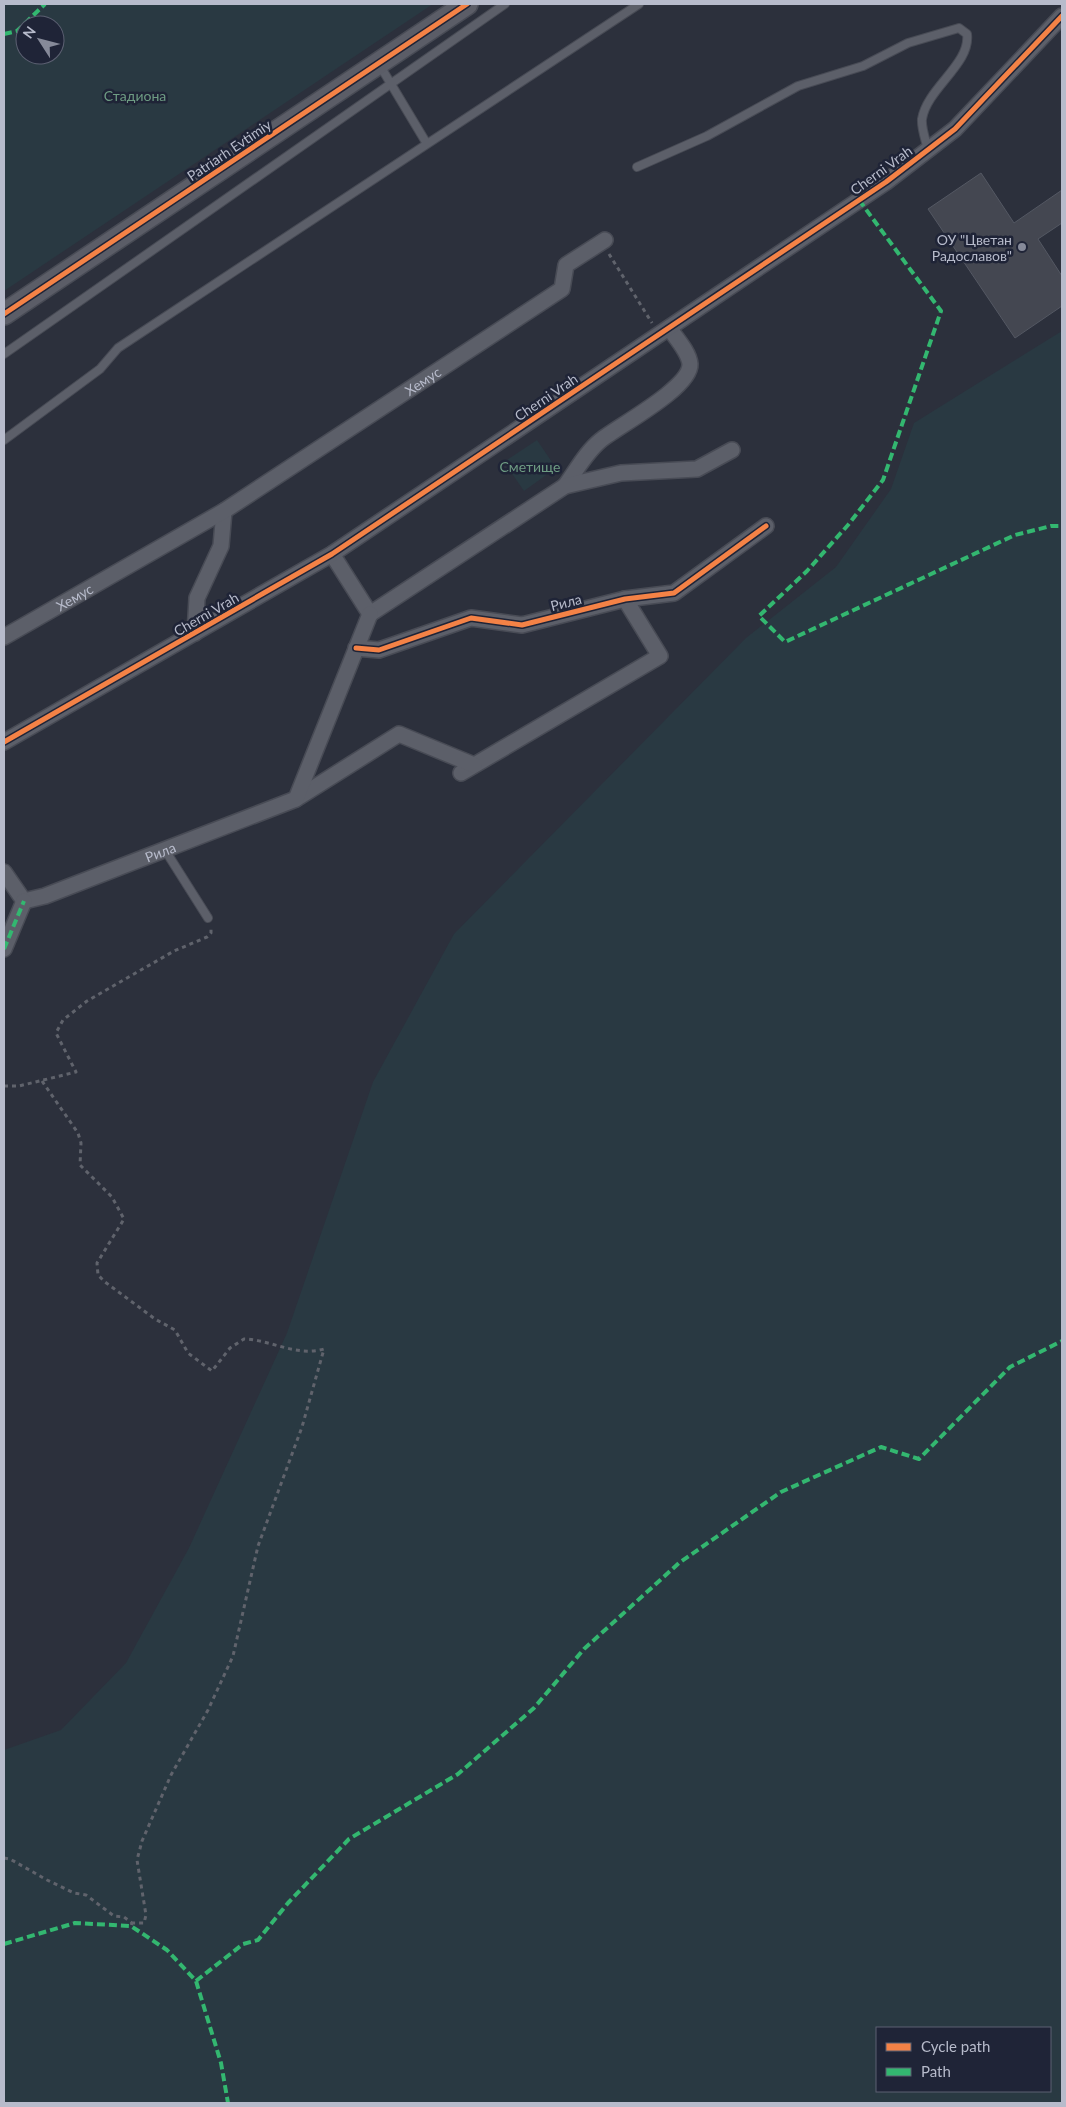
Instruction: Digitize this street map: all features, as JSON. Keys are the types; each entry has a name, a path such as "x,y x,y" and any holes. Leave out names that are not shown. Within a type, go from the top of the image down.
{"street":[{"name":"Patriarh Evtimiy","path":"4,314 467,4"},
{"name":"Cherni Vrah","path":"4,742 332,554 886,182 955,129 1062,16"},
{"name":"Хемус","path":"4,637 224,511 562,289 566,265 603,241"},
{"path":"296,798 370,614 565,486 600,440 662,399 688,374 690,365 688,356 664,331"},
{"path":"565,486 621,473 697,470 732,450"},
{"path":"196,633 197,598 221,546 224,511"},
{"name":"Рила","path":"356,648 379,650 471,618 522,625 625,599 674,593 766,526"},
{"path":"332,554 370,614"},
{"name":"Рила","path":"24,901 45,896 296,798 399,734 468,769 660,656 625,599"},
{"path":"4,872 24,901 4,949"}],"lane":[{"path":"4,354 505,4"},
{"path":"4,440 100,369 118,348 639,4"},
{"path":"637,167 707,136 798,86 863,66 908,43 959,28 966,34 968,42 965,50 954,68 938,85 922,119 928,150"},
{"path":"378,63 427,144"},
{"path":"165,850 208,918"}],"path":[{"path":"603,241 664,331"},
{"path":"4,1086 19,1086 76,1072 56,1033 63,1020 87,1001 133,973 174,951 207,937 212,930 208,918"},
{"path":"4,1858 10,1859 74,1893 86,1895 114,1916 124,1917 132,1925 144,1923 146,1915 137,1860 142,1841 171,1776 208,1710 233,1656 258,1546 302,1427 324,1349 297,1352 272,1343 244,1339 230,1348 212,1371 188,1353 174,1330 155,1319 105,1282 98,1275 97,1263 124,1219 112,1197 80,1165 81,1143 78,1133 42,1081"}],"green space":[{"name":"Стадиона","path":"4,4 433,4 4,291"},
{"path":"1062,331 1062,2103 4,2103 4,1750 61,1730 126,1663 189,1548 287,1333 373,1082 454,934 746,638 836,567 891,489 914,423"},
{"name":"Сметище","path":"537,440 556,468 524,491 504,462"}],"building":[{"name":"ОУ \"Цветан Радославов\"","path":"981,173 1014,223 1062,190 1062,223 1038,239 1062,276 1062,306 1015,338 928,209"}],"marked path":[{"path":"4,34 17,31 45,4"},
{"path":"859,200 941,311 883,480 848,525 807,571 759,616 785,642 1015,535 1051,526 1062,526"},
{"path":"4,949 24,901"},
{"path":"196,1981 243,1944 258,1940 288,1903 349,1839 458,1774 534,1708 584,1649 679,1563 781,1492 881,1447 919,1459 1010,1367 1062,1341"},
{"path":"4,1944 75,1923 131,1926 167,1950 196,1981 221,2063 228,2103"}],"cycle path":[{"path":"4,314 467,4"},
{"path":"4,742 332,554 886,182 955,129 1062,16"},
{"path":"356,648 379,650 471,618 522,625 625,599 674,593 766,526"}],"place":[{"name":"ОУ \"Цветан Радославов\"","path":"1022,247"}]}
